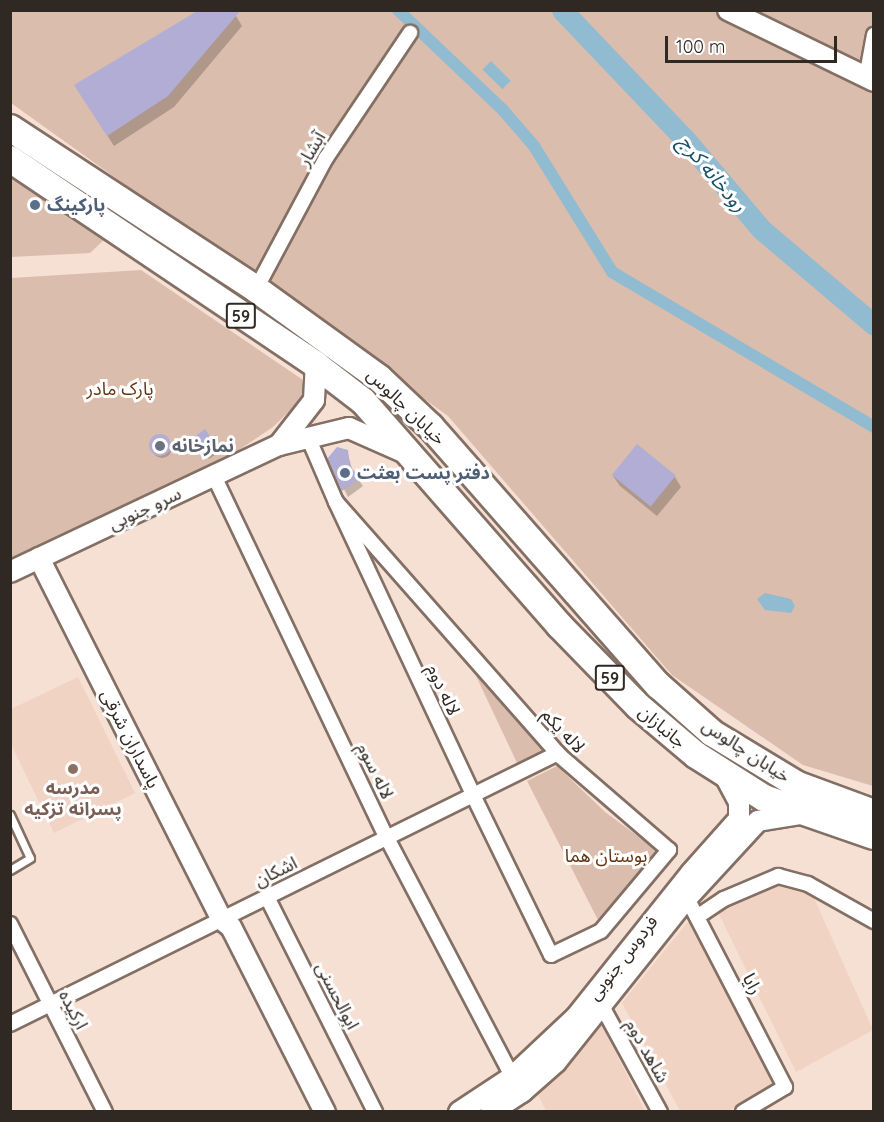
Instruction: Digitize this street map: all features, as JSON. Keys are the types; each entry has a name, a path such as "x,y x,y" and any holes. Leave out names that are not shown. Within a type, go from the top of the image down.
{"highway":[{"name":"خیابان چالوس","path":"10,128 256,289 379,378 431,427 582,602 658,685 712,733 798,785 873,813"},
{"name":"خیابان چالوس","path":"10,159 78,209 316,366 363,401 450,498"},
{"name":"جانبازان","path":"450,498 559,626 638,706 725,776 764,798 873,836"},
{"path":"559,626 582,602"}],"street":[{"path":"728,10 870,79 873,35"},
{"name":"آبشار","path":"256,289 326,158 410,33"},
{"path":"279,446 314,400 316,366"},
{"name":"سرو جنوبی","path":"10,572 279,446 308,437 349,428 373,436 419,462"},
{"name":"لاله دوم","path":"308,437 473,795 551,955"},
{"name":"لاله سوم","path":"214,476 387,838 517,1085"},
{"name":"لاله یکم","path":"336,502 558,753 669,850 601,931 551,955"},
{"name":"پاسداران شرقی","path":"39,558 222,919 231,927 325,1112"},
{"name":"اشکان","path":"10,1024 558,753"},
{"name":"فردوس جنوبی","path":"491,1112 576,1017 691,873 739,819 739,802 725,776"},
{"name":"فردوس جنوبی","path":"459,1112 517,1085 556,1062 603,1008 687,898 759,821 807,813"},
{"path":"697,917 724,899 778,876 808,884 873,921"},
{"name":"ابوالحسنی","path":"267,897 375,1112"},
{"name":"رایا","path":"687,898 785,1087 743,1112"},
{"name":"پاسداران شرقی","path":"222,919 222,929 313,1112"},
{"name":"ارکیده","path":"10,924 105,1112"},
{"name":"شاهد دوم","path":"603,1008 660,1112"}],"lane":[{"path":"10,815 30,858 10,870"}],"shaded area":[{"name":"مدرسه پسرانه تزکیه","path":"78,677 135,793 54,833 11,744 11,709"},
{"path":"779,880 810,889 873,1030 796,1072 716,908"},
{"path":"691,918 775,1088 728,1111 680,1111 622,1003"},
{"path":"599,1019 645,1111 546,1111 535,1089"}],"green space":[{"path":"11,11 873,11 873,786 803,765 672,675 448,416 11,103"},
{"path":"10,160 108,236 90,253 11,257"},
{"name":"پارک مادر","path":"141,270 306,382 307,394 273,427 212,468 11,562 11,278"},
{"path":"461,644 549,748 518,765"},
{"name":"بوستان هما","path":"557,766 605,812 658,851 598,920 527,781"}],"water":[{"path":"491,61 511,81 502,89 483,69"},
{"path":"765,593 791,599 795,606 791,613 765,610 757,599"}],"building":[{"path":"199,10 241,10 168,96 107,136 74,85"},
{"path":"205,429 218,447 207,455 194,437"},
{"name":"نمازخانه","path":"160,434 168,437 171,445 168,453 160,456 152,453 149,445 152,437"},
{"path":"637,444 676,475 651,507 612,475"},
{"name":"دفتر پست بعثت","path":"337,447 348,450 350,466 360,478 342,491 327,459"}],"waterway":[{"path":"398,10 502,109 534,146 612,272 874,427"},
{"name":"رودخانه کرج","path":"562,10 685,139 761,229 874,325"}],"place":[{"name":"پارکینگ","path":"35,205"},
{"name":"نمازخانه","path":"160,446"},
{"name":"دفتر پست بعثت","path":"345,473"},
{"name":"مدرسه پسرانه تزکیه","path":"73,769"}]}
